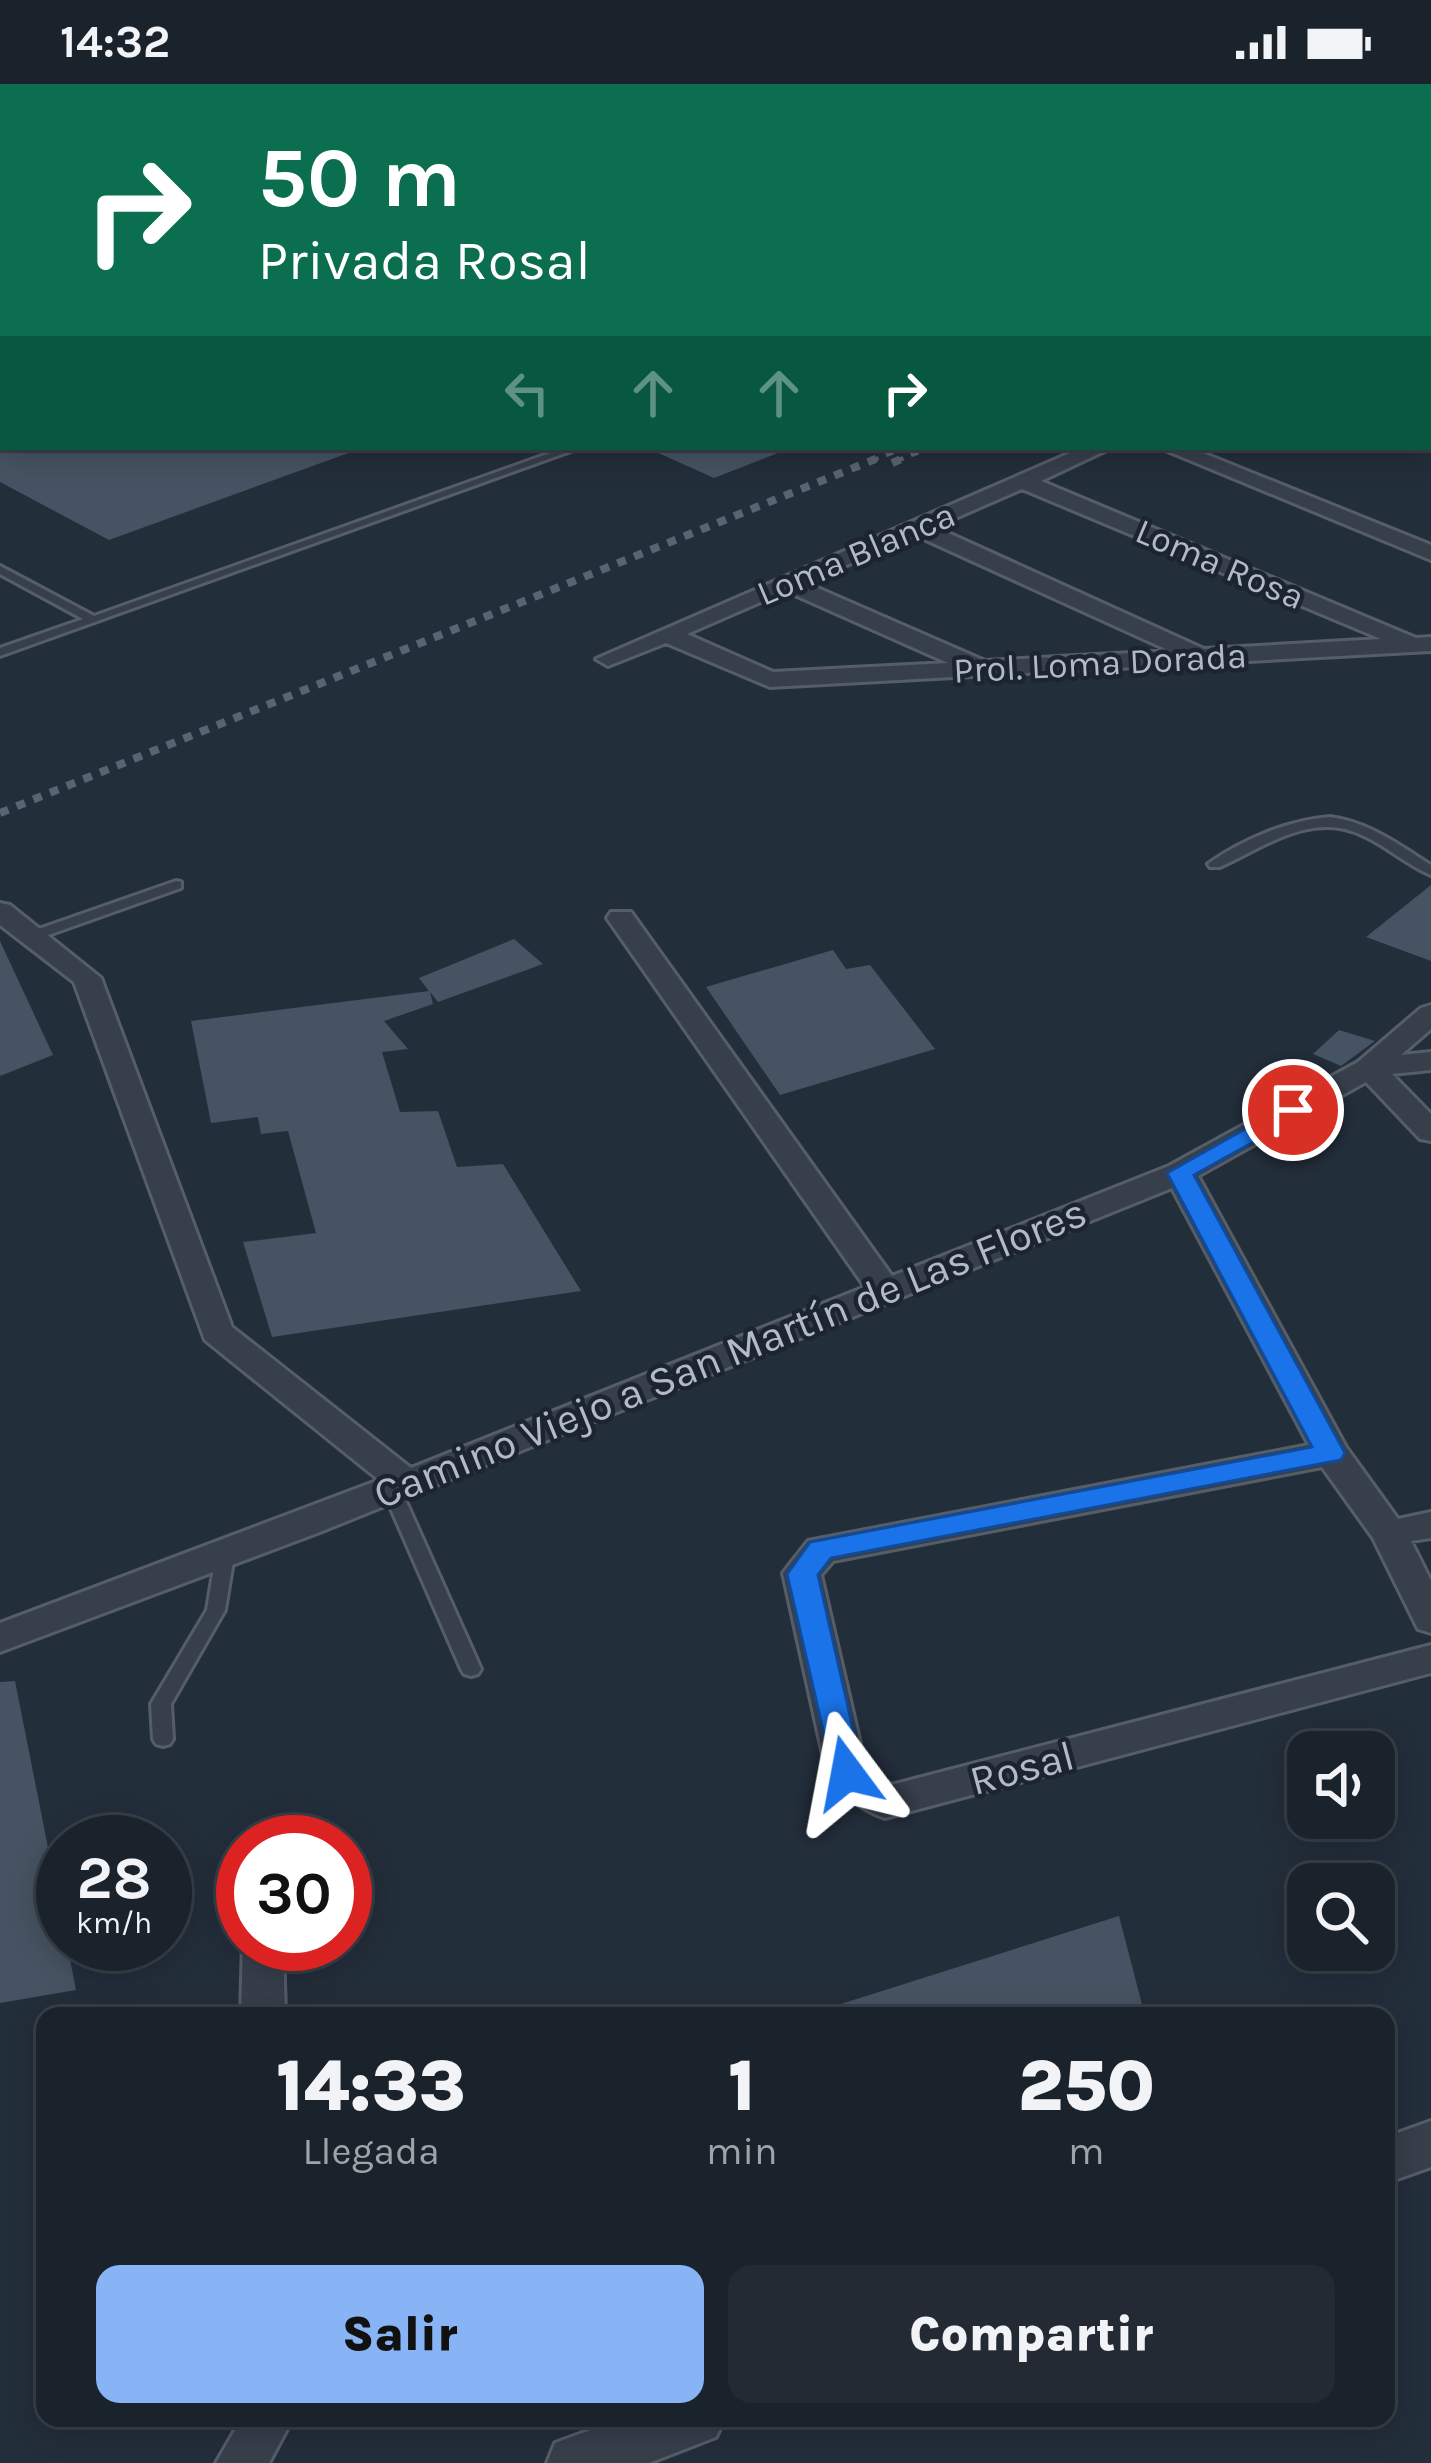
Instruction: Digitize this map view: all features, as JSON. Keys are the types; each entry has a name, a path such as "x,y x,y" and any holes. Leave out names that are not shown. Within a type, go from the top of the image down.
{"street":[{"name":"Loma Blanca","path":"608,658 1096,450"},
{"path":"1176,450 1431,553"},
{"name":"Loma Rosa","path":"1025,483 1423,645"},
{"path":"917,528 1203,657"},
{"path":"788,583 983,670"},
{"name":"Prol. Loma Dorada","path":"667,634 770,680 1423,645"},
{"path":"0,911 88,978 217,1332 399,1485"},
{"path":"621,918 885,1291"},
{"name":"Camino Viejo a San Martín de Las Flores","path":"0,1638 225,1556 1180,1173 1369,1067 1431,1014"},
{"path":"1369,1067 1431,1061"},
{"path":"1369,1067 1431,1132"},
{"path":"1180,1173 1330,1453 1389,1533 1431,1618"},
{"name":"Rosal","path":"1330,1453 821,1550 802,1574 847,1773 885,1802 1431,1659"},
{"path":"1389,1533 1431,1525"},
{"path":"262,1971 263,2007"},
{"path":"1395,2157 1431,2144"},
{"path":"241,2463 263,2427"},
{"path":"576,2463 672,2427"}],"lane":[{"path":"4,647 569,450"},
{"path":"0,569 92,620"},
{"path":"1215,865 1304,825 1331,821 1360,830 1431,871"},
{"path":"35,935 176,885"},
{"path":"399,1485 471,1669"},
{"path":"163,1739 160,1704 216,1610 225,1556"}],"building":[{"path":"0,450 354,451 109,540 0,482"},
{"path":"652,450 785,450 714,478"},
{"path":"1431,885 1431,961 1366,937"},
{"path":"514,939 543,964 438,1002 430,992 433,1004 384,1021 408,1049 382,1052 400,1112 438,1111 457,1167 503,1164 581,1291 272,1337 243,1242 316,1233 288,1131 261,1134 258,1117 211,1123 191,1021 429,991 419,978"},
{"path":"0,941 53,1055 0,1076"},
{"path":"833,950 846,969 870,965 935,1049 780,1095 706,987"},
{"path":"1339,1030 1375,1041 1341,1066 1313,1054"},
{"path":"15,1681 42,1815 36,1815 36,1971 72,1971 76,1990 0,2003 0,1682"},
{"path":"1119,1916 1143,2007 831,2007"}],"railway":[{"path":"871,461 898,450"},
{"path":"896,461 924,450"},
{"path":"0,813 878,458"},
{"path":"892,463 904,458"}],"route":[{"path":"847,1773 802,1574 821,1550 869,1537 1330,1453 1180,1173 1293,1110"}]}
